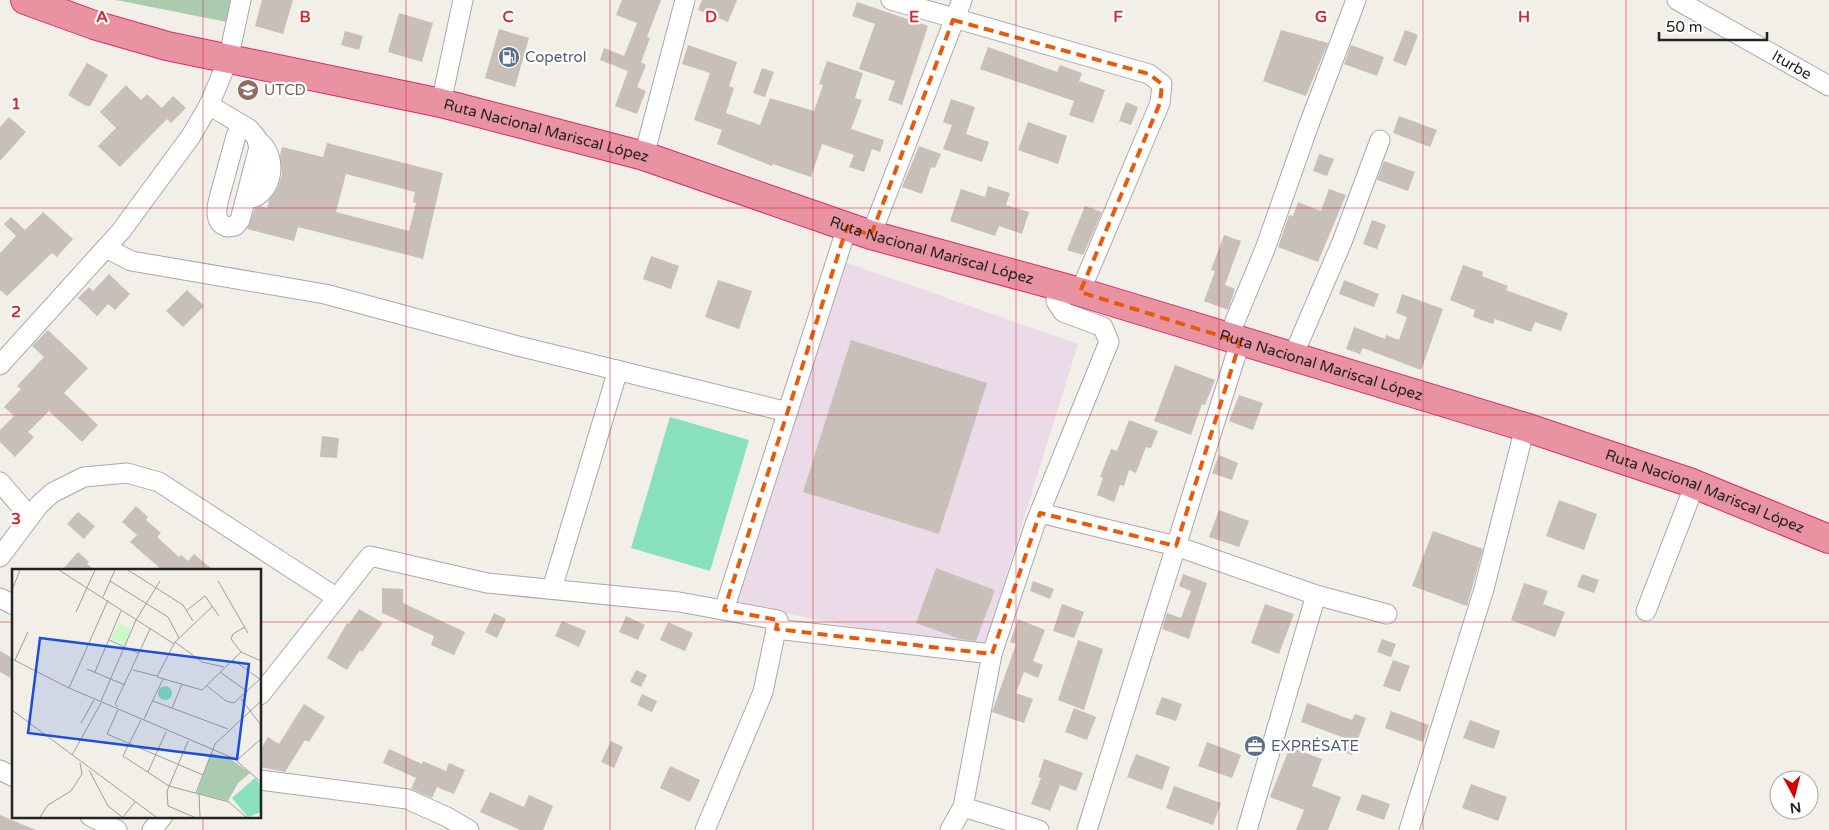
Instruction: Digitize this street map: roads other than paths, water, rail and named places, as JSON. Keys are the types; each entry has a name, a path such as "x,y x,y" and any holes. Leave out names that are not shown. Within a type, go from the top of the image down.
{"highway":[{"name":"Ruta Nacional Mariscal López","path":"25,0 94,25 228,60 441,103 644,156 859,231 1068,289 1525,427 1696,484 1829,538"}],"street":[{"path":"0,365 106,248 191,136 209,105 228,60 241,0"},
{"path":"441,103 463,0"},
{"path":"644,156 685,0"},
{"path":"891,0 953,20 1149,74 1162,84 1160,103 1068,289 1056,301 1063,312 1103,327 1109,342 1040,513 992,654 962,807 950,830"},
{"path":"724,610 788,412 859,231 962,0"},
{"path":"1087,830 1176,546 1234,340 1308,126 1356,0"},
{"name":"Iturbe","path":"1677,0 1829,86"},
{"path":"209,105 242,125 253,132 258,142 268,151 271,171 262,192 254,198 246,199 238,223 231,227 220,223 216,213 236,136 242,125"},
{"path":"1293,356 1342,242 1380,140"},
{"path":"106,248 131,261 325,294 788,412"},
{"path":"552,589 618,370"},
{"path":"1409,830 1484,589 1525,427"},
{"path":"0,556 30,517 52,493 84,477 127,473 160,482 337,598"},
{"path":"0,482 30,517"},
{"path":"1646,611 1696,484"},
{"path":"1040,513 1176,546 1316,594 1387,614"},
{"path":"261,695 370,556 487,583 679,602 778,620 763,692 705,830"},
{"path":"1247,830 1316,594"},
{"path":"0,598 12,604"},
{"path":"776,629 992,654"},
{"path":"0,770 12,776"},
{"path":"261,780 407,798 469,830"},
{"path":"962,807 1039,830"},
{"path":"94,818 117,830"},
{"path":"152,830 161,818"}],"place":[{"name":"Copetrol","path":"509,57"},
{"name":"UTCD","path":"248,90"},
{"name":"EXPRÉSATE","path":"1255,746"}]}
